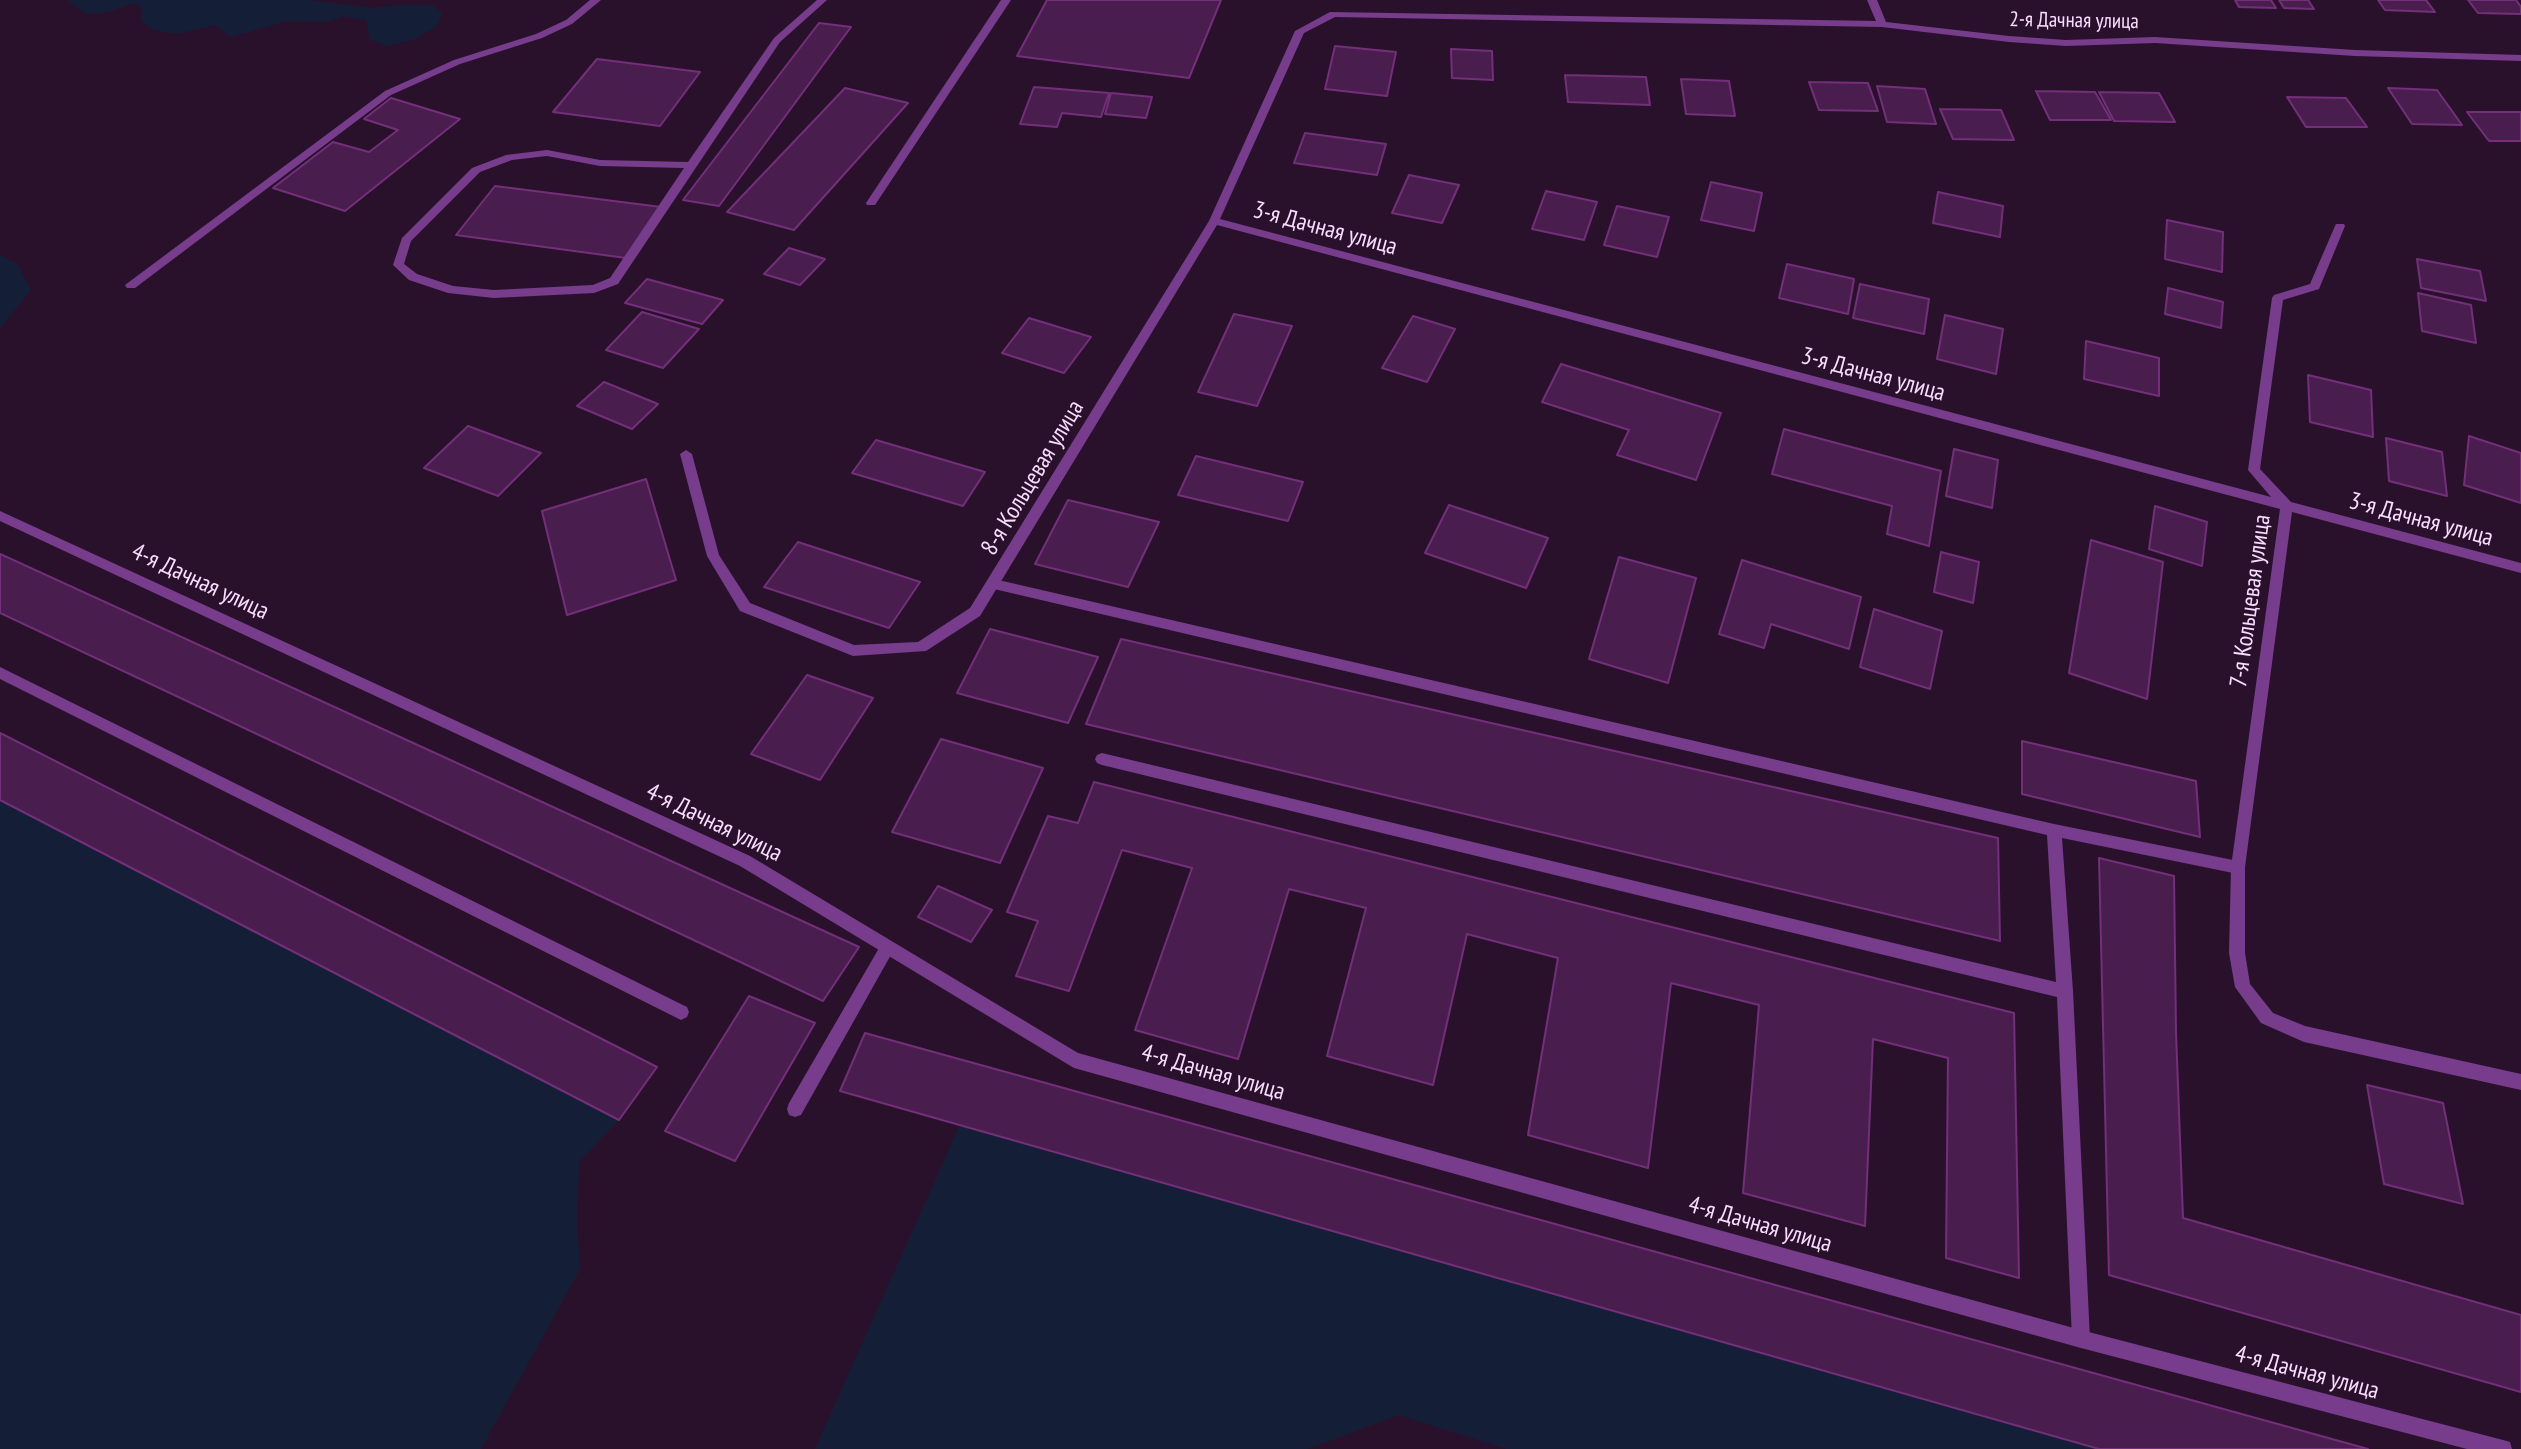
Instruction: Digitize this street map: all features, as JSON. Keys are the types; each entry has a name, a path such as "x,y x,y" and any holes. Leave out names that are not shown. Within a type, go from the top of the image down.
{"street":[{"path":"131,285 388,93 457,62 539,36 569,22 596,0"},
{"path":"691,165 600,163 547,153 510,156 476,170 406,240 398,265 413,277 452,290 494,294 594,289 614,281 777,40 822,0"},
{"path":"871,203 1006,0"},
{"path":"1872,0 1882,24"},
{"name":"2-я Дачная улица","path":"1333,14 1882,24 2066,43 2155,40 2356,53 2521,58"},
{"name":"8-я Кольцевая улица","path":"686,454 713,556 746,607 853,651 921,647 975,612 1214,221 1300,31 1333,14"},
{"name":"3-я Дачная улица","path":"1214,221 2521,568"},
{"name":"7-я Кольцевая улица","path":"2340,226 2315,286 2277,298 2253,470 2287,506 2238,867 2237,953 2243,987 2267,1018 2304,1034 2521,1082"},
{"name":"4-я Дачная улица","path":"0,516 745,861 1074,1060 2081,1339 2503,1449"},
{"path":"994,584 2054,830 2238,867"},
{"path":"0,673 681,1012"},
{"path":"1102,759 2065,991"},
{"path":"2054,830 2065,991 2081,1339"},
{"path":"795,1109 887,948"}],"shaded area":[{"path":"68,0 307,0 374,8 432,5 442,13 437,26 415,39 388,46 370,40 366,20 344,16 327,22 286,21 231,37 215,25 177,34 151,29 141,20 142,7 135,3 107,12 86,14"},
{"path":"0,255 17,264 31,290 0,328"},
{"path":"0,800 619,1120 579,1161 577,1222 580,1269 481,1449 0,1449"},
{"path":"960,1125 2099,1449 1507,1449 1399,1415 1307,1449 815,1449"}],"building":[{"path":"1047,0 1221,0 1189,78 1017,56"},
{"path":"2235,0 2271,0 2276,8 2239,7"},
{"path":"2279,0 2308,0 2314,9 2284,8"},
{"path":"2378,0 2426,0 2435,12 2385,10"},
{"path":"2468,0 2516,0 2521,7 2521,14 2478,13"},
{"path":"819,23 851,27 719,206 683,200"},
{"path":"1335,46 1396,52 1387,96 1325,89"},
{"path":"1451,49 1492,51 1493,80 1452,78"},
{"path":"597,59 700,72 660,126 553,112"},
{"path":"1565,75 1646,77 1650,105 1568,102"},
{"path":"1681,79 1729,81 1735,116 1686,114"},
{"path":"1809,82 1868,83 1878,111 1819,110"},
{"path":"1877,86 1925,89 1936,124 1887,122"},
{"path":"1034,87 1109,93 1101,117 1062,113 1057,127 1020,124"},
{"path":"845,88 908,103 794,230 727,212"},
{"path":"2388,88 2437,90 2462,125 2412,124"},
{"path":"2036,91 2095,92 2111,120 2050,120"},
{"path":"2099,92 2159,93 2175,122 2114,121"},
{"path":"1111,93 1152,97 1146,118 1105,114"},
{"path":"2287,97 2346,98 2367,127 2306,127"},
{"path":"391,98 460,119 345,211 273,188 333,142 369,152 398,130 364,119"},
{"path":"1940,109 2001,110 2014,140 1953,139"},
{"path":"2467,112 2521,112 2521,141 2489,141"},
{"path":"1305,133 1386,144 1377,175 1294,163"},
{"path":"1409,175 1459,185 1442,223 1392,213"},
{"path":"1711,182 1762,193 1754,231 1701,220"},
{"path":"495,186 661,207 626,258 456,235"},
{"path":"1546,191 1597,202 1584,240 1532,229"},
{"path":"1938,192 2003,206 2000,237 1933,223"},
{"path":"1617,206 1669,217 1657,257 1604,245"},
{"path":"2167,220 2223,232 2222,272 2165,259"},
{"path":"789,248 825,259 800,285 764,274"},
{"path":"2417,259 2480,271 2486,301 2421,288"},
{"path":"1787,264 1854,279 1848,314 1779,298"},
{"path":"647,279 723,300 702,324 625,303"},
{"path":"1860,284 1929,299 1924,334 1853,318"},
{"path":"2168,288 2223,302 2221,328 2165,314"},
{"path":"2418,293 2471,305 2476,343 2422,331"},
{"path":"642,312 699,329 663,368 606,350"},
{"path":"1234,314 1292,326 1257,406 1198,392"},
{"path":"1945,315 2003,329 1996,374 1937,359"},
{"path":"1413,316 1455,329 1427,382 1382,368"},
{"path":"1029,318 1091,337 1064,373 1002,353"},
{"path":"2086,341 2159,358 2159,396 2084,379"},
{"path":"1561,364 1721,413 1696,480 1617,455 1629,430 1542,402"},
{"path":"2308,375 2371,390 2373,437 2310,422"},
{"path":"604,382 658,404 632,429 577,406"},
{"path":"468,426 541,453 498,496 424,468"},
{"path":"1784,429 1941,471 1929,546 1887,534 1892,506 1772,474"},
{"path":"2469,436 2521,453 2521,503 2464,485"},
{"path":"2386,438 2442,452 2447,496 2389,481"},
{"path":"876,440 985,472 963,506 852,473"},
{"path":"1954,449 1998,460 1992,508 1946,496"},
{"path":"1196,456 1303,482 1288,521 1178,495"},
{"path":"646,479 676,580 567,615 542,511"},
{"path":"1068,500 1159,522 1128,587 1035,564"},
{"path":"1449,505 1548,538 1526,588 1425,553"},
{"path":"2155,506 2207,522 2202,566 2149,549"},
{"path":"2091,540 2163,562 2147,699 2069,673"},
{"path":"798,542 920,582 889,628 764,587"},
{"path":"1941,552 1979,562 1973,603 1934,592"},
{"path":"0,554 859,947 823,1001 0,613"},
{"path":"1619,557 1696,578 1668,683 1589,659"},
{"path":"1742,560 1861,597 1849,649 1771,624 1764,648 1719,634"},
{"path":"1874,609 1942,631 1930,689 1860,667"},
{"path":"990,629 1098,657 1068,723 957,693"},
{"path":"1121,639 1998,838 2000,941 1086,724"},
{"path":"807,675 873,698 820,780 751,754"},
{"path":"0,733 657,1067 619,1120 0,800"},
{"path":"941,739 1043,768 1000,863 892,832"},
{"path":"2022,741 2196,781 2200,837 2022,794"},
{"path":"1094,782 2014,1013 2019,1278 1946,1258 1948,1058 1873,1039 1865,1226 1743,1193 1759,1005 1671,983 1648,1168 1528,1135 1558,958 1467,934 1433,1085 1327,1056 1366,908 1289,889 1238,1059 1135,1030 1192,868 1122,850 1069,991 1016,976 1038,921 1007,912 1048,816 1078,823"},
{"path":"2099,858 2174,876 2176,1033 2183,1218 2521,1315 2521,1392 2109,1275"},
{"path":"938,886 992,910 971,942 918,917"},
{"path":"749,996 815,1023 735,1161 665,1131"},
{"path":"865,1033 2368,1449 2099,1449 840,1091"},
{"path":"2367,1085 2443,1103 2463,1204 2384,1184"}]}
